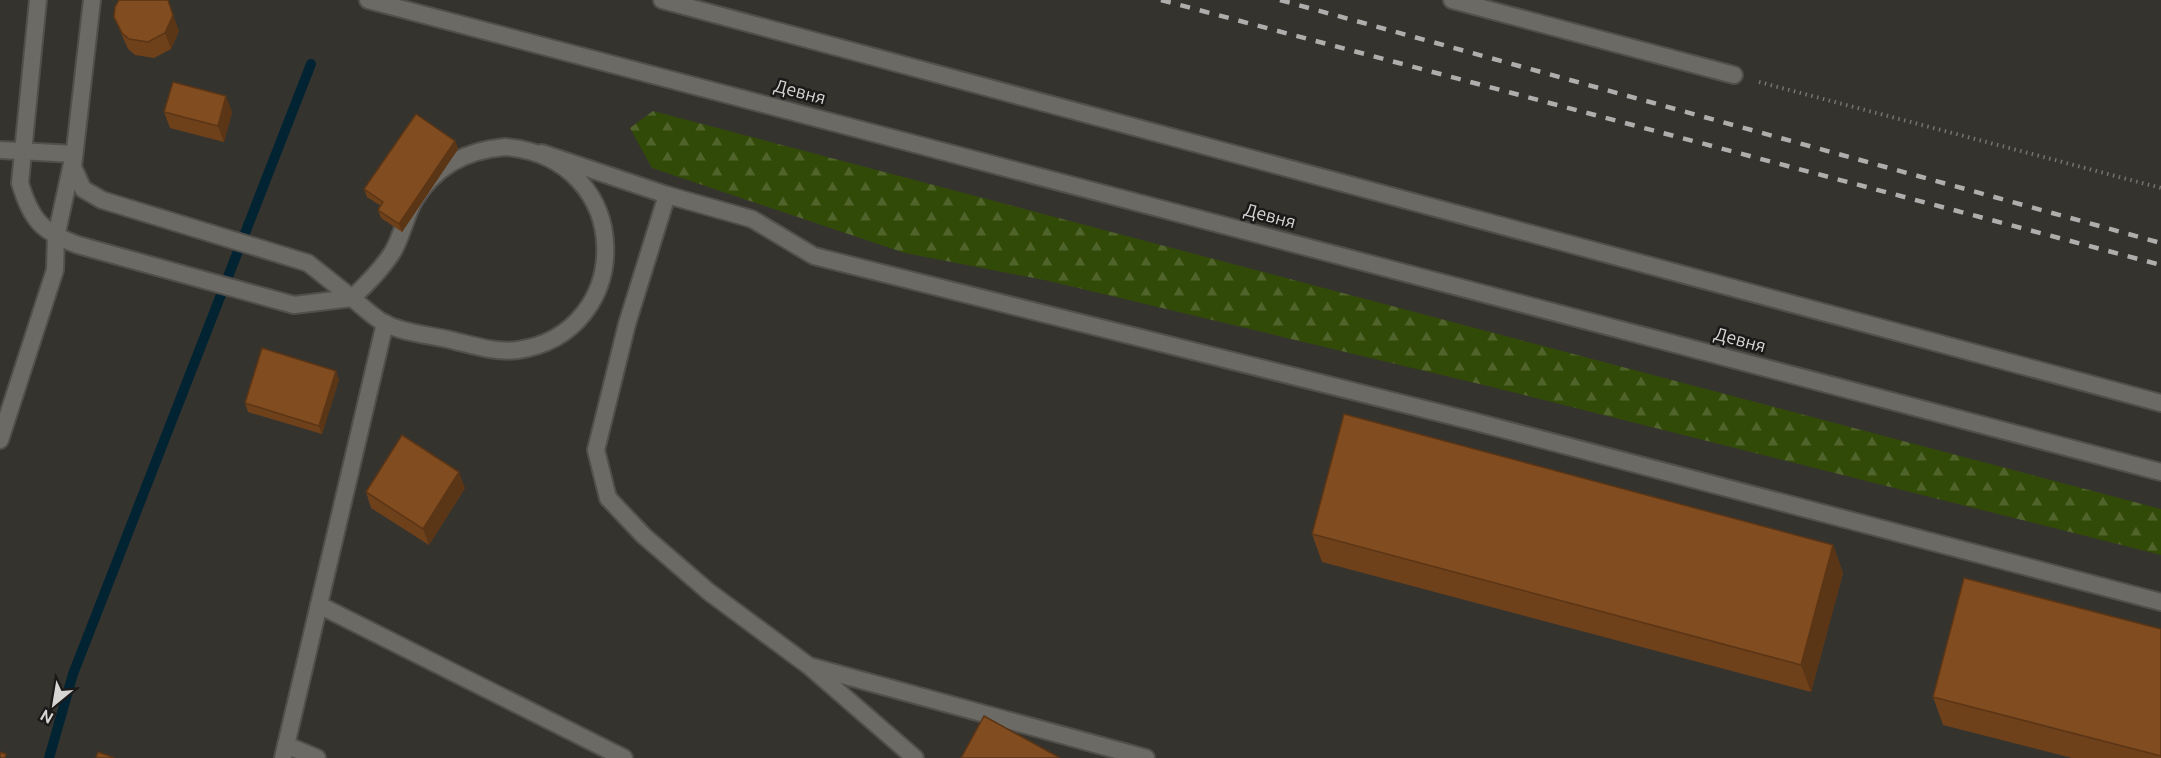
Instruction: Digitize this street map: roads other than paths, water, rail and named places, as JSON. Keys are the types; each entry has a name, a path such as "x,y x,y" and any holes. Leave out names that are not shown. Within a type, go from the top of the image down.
{"main road":[{"path":"38,0 20,183 27,206 39,224 56,237 294,305 352,298 377,274 393,250 414,201 435,174 465,154 485,148 505,147 542,153 667,195 752,219 814,256 1472,421 2161,602"},
{"path":"92,0 74,154 73,167 76,179 92,196 308,263 385,323 485,348 517,350 544,343 568,328 592,302 604,270 606,244 602,218 593,197 580,180 562,165 542,153"},
{"name":"Девня","path":"368,0 2161,472"},
{"path":"662,0 2161,403"},
{"path":"1452,0 1734,75"},
{"path":"0,150 74,154"},
{"path":"0,440 55,270 56,237 74,154"},
{"path":"667,195 627,324 596,450 608,498 644,536 709,592 809,666 915,758"},
{"path":"317,758 285,752 385,323"},
{"path":"319,605 624,758"},
{"path":"809,666 1146,758"}],"waterway":[{"path":"49,758 73,674 311,64"}],"railway":[{"path":"1161,0 2161,265"},
{"path":"1280,0 2161,243"}]}
